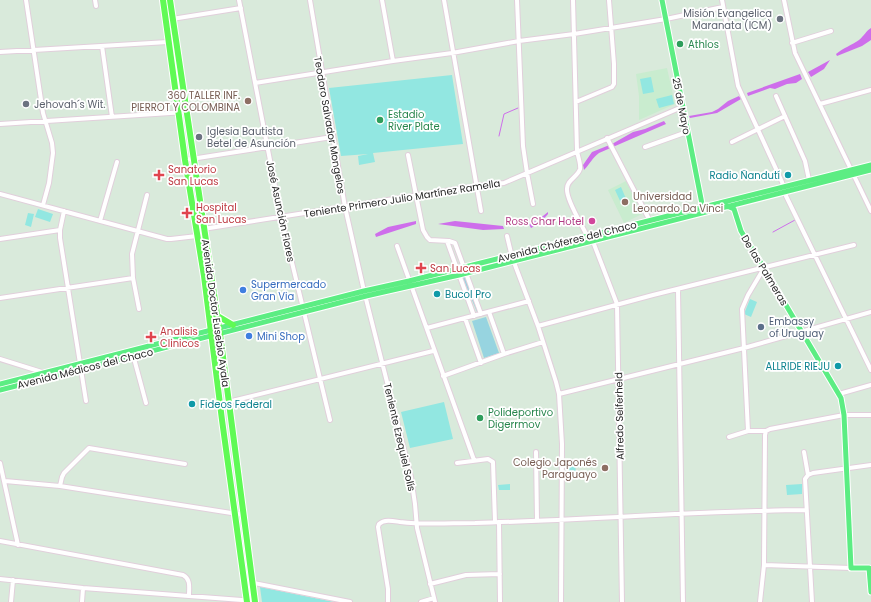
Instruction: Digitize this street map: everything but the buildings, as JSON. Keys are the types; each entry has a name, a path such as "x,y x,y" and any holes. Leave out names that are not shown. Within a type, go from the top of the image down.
{"highway":[{"name":"Avenida Doctor Eusebio Ayala","path":"162,0 168,42 192,158 216,315 215,332 229,471 247,601"},
{"name":"Avenida Doctor Eusebio Ayala","path":"170,0 186,160 197,236 228,402 255,601"},
{"path":"216,315 233,325"},
{"path":"229,471 237,470"}],"main road":[{"name":"25 de Mayo","path":"662,0 700,198 704,208"},
{"name":"Avenida Chóferes del Chaco","path":"215,332 233,325 366,296 464,267 589,238 649,220 704,208 726,206 784,189 852,172 871,164"},
{"name":"Avenida Chóferes del Chaco","path":"589,238 652,226 734,199 784,189 810,180 871,170"},
{"path":"700,198 708,203 730,198 734,199"},
{"name":"De las Palmeras","path":"726,206 734,209 741,231 842,401 847,469 851,568"},
{"name":"Avenida Chóferes del Chaco","path":"215,332 303,309 364,290 459,275 512,257"},
{"name":"Avenida Médicos del Chaco","path":"0,390 80,364 133,353 215,332"},
{"name":"Avenida Médicos del Chaco","path":"0,384 80,370 133,353"},
{"path":"851,568 870,568 871,592"}],"street":[{"path":"26,0 45,121 52,143 53,162 43,205"},
{"path":"95,0 96,6"},
{"name":"José Asunción Flores","path":"239,0 281,217 330,420"},
{"name":"Teodoro Salvador Mongelos","path":"310,0 345,207 366,296"},
{"path":"382,0 393,61"},
{"path":"444,0 452,53 481,211"},
{"path":"517,0 523,146 526,173 533,204"},
{"path":"573,0 577,151"},
{"path":"576,102 612,87 614,84 609,0"},
{"path":"722,0 739,89 784,189 871,370"},
{"path":"784,0 792,43 802,68 871,211"},
{"path":"255,83 666,19 723,6"},
{"path":"172,19 241,8"},
{"path":"792,43 831,31"},
{"path":"0,52 168,42"},
{"path":"102,46 112,117"},
{"path":"820,104 871,90"},
{"path":"776,96 805,161 810,180"},
{"name":"Teniente Primero Julio Martínez Ramella","path":"203,229 415,195 504,183 606,138 682,107"},
{"path":"0,124 182,112"},
{"path":"732,142 785,116"},
{"path":"645,147 687,132"},
{"path":"186,160 332,137"},
{"path":"606,138 652,226"},
{"name":"Alfredo Seiferheld","path":"577,151 580,170 569,182 567,189 569,199 589,238 617,304 622,602"},
{"path":"408,155 415,195 425,236 433,241 453,242 481,314"},
{"path":"100,221 117,162"},
{"path":"0,194 171,239 197,236"},
{"path":"139,309 133,278 132,254 147,195"},
{"path":"64,211 60,238 86,402"},
{"path":"0,239 60,230"},
{"path":"507,236 512,257 538,326 559,394 562,444 561,602"},
{"path":"447,241 474,316"},
{"path":"538,326 617,304 854,245"},
{"path":"397,246 433,351 474,460"},
{"path":"748,431 742,309 748,295 764,268"},
{"path":"0,298 133,278"},
{"path":"678,290 683,602"},
{"name":"Teniente Ezequiel Solís","path":"366,296 411,477 416,524 435,600"},
{"path":"426,328 529,302"},
{"path":"489,312 504,354"},
{"path":"559,394 618,378 744,348 871,312"},
{"path":"465,318 481,363"},
{"path":"443,376 543,342"},
{"path":"228,402 433,351"},
{"path":"133,353 146,403"},
{"path":"0,359 46,375"},
{"path":"839,394 871,385"},
{"path":"729,437 748,431 766,431 801,422 844,415 871,415"},
{"path":"760,602 764,565 766,431"},
{"path":"60,486 64,473 89,448 185,464"},
{"path":"536,452 537,521"},
{"path":"804,452 808,475"},
{"path":"457,463 488,459 493,462 500,574 500,602"},
{"path":"0,463 18,545"},
{"path":"812,602 805,479 808,475 813,473 871,465"},
{"path":"5,481 60,486 244,515"},
{"path":"388,602 388,589 378,527 382,521 416,524 537,521 807,510"},
{"path":"0,541 183,575 188,579 189,595"},
{"path":"764,565 851,568"},
{"path":"430,584 466,574 500,574"},
{"path":"0,579 83,588 255,601"},
{"path":"11,602 13,580"},
{"path":"244,581 350,602"},
{"path":"82,602 83,588"},
{"path":"421,602 435,600"}],"shaded area":[{"path":"170,25 171,25 182,106"},
{"path":"871,28 871,40 862,46 837,56 836,54 859,40"},
{"path":"830,60 824,69 811,77 808,72"},
{"path":"667,68 675,104 639,120 639,96 636,74"},
{"path":"800,74 802,79 796,83 787,84 775,89 770,88 748,96 747,93"},
{"path":"452,75 463,144 373,153 375,162 359,165 358,156 368,154 341,156 329,88"},
{"path":"651,77 654,92 643,94 640,79"},
{"path":"672,95 674,104 659,108 656,99"},
{"path":"739,96 741,99 717,113 690,118 689,116 712,112 728,101"},
{"path":"664,121 666,124 599,153 584,170 583,165 592,152 612,144 633,132"},
{"path":"192,167 216,326 215,326"},
{"name":"Universidad Leonardo Da Vinci","path":"626,181 642,214 624,223 608,190"},
{"path":"621,187 627,201 621,203 615,190"},
{"path":"38,209 53,214 50,222 35,217"},
{"path":"548,212 540,223 531,228 529,224 538,220"},
{"path":"28,213 34,214 31,227 25,225"},
{"path":"416,221 416,224 376,237 375,234 388,227"},
{"path":"455,221 503,226 504,229 483,230 438,224"},
{"path":"465,275 478,310 477,312 462,276"},
{"path":"750,299 757,302 751,317 744,314"},
{"path":"486,317 499,353 484,358 472,321"},
{"path":"444,402 453,439 410,448 401,412"},
{"path":"568,462 575,462 576,474 569,474"},
{"path":"510,484 510,490 499,490 498,485"},
{"path":"802,484 802,494 787,495 786,485"},
{"path":"260,587 334,602 262,602"}],"waterway":[{"path":"499,136 504,114 518,108"},
{"path":"773,232 795,220"}],"place":[{"name":"Misión Evangelica Maranata (ICM)","path":"780,19"},
{"name":"Athlos","path":"680,44"},
{"name":"360 TALLER INF. PIERROT Y COLOMBINA","path":"248,101"},
{"name":"Jehovah´s Wit.","path":"26,104"},
{"name":"Estadio River Plate","path":"380,120"},
{"name":"Iglesia Bautista Betel de Asunción","path":"199,137"},
{"name":"Sanatorio San Lucas","path":"159,175"},
{"name":"Radio Ñandutí","path":"788,175"},
{"name":"Universidad Leonardo Da Vinci","path":"625,202"},
{"name":"Hospital San Lucas","path":"187,213"},
{"name":"Ross Char Hotel","path":"592,221"},
{"name":"San Lucas","path":"421,268"},
{"name":"Supermercado Gran Via","path":"243,290"},
{"name":"Bucol Pro","path":"437,294"},
{"name":"Embassy of Uruguay","path":"761,327"},
{"name":"Mini Shop","path":"249,336"},
{"name":"Analisis Clinicos","path":"151,337"},
{"name":"ALLRIDE RIEJU","path":"838,366"},
{"name":"Fideos Federal","path":"192,404"},
{"name":"Polideportivo Digerrmov","path":"480,418"},
{"name":"Colegio Japonés Paraguayo","path":"605,468"}]}
